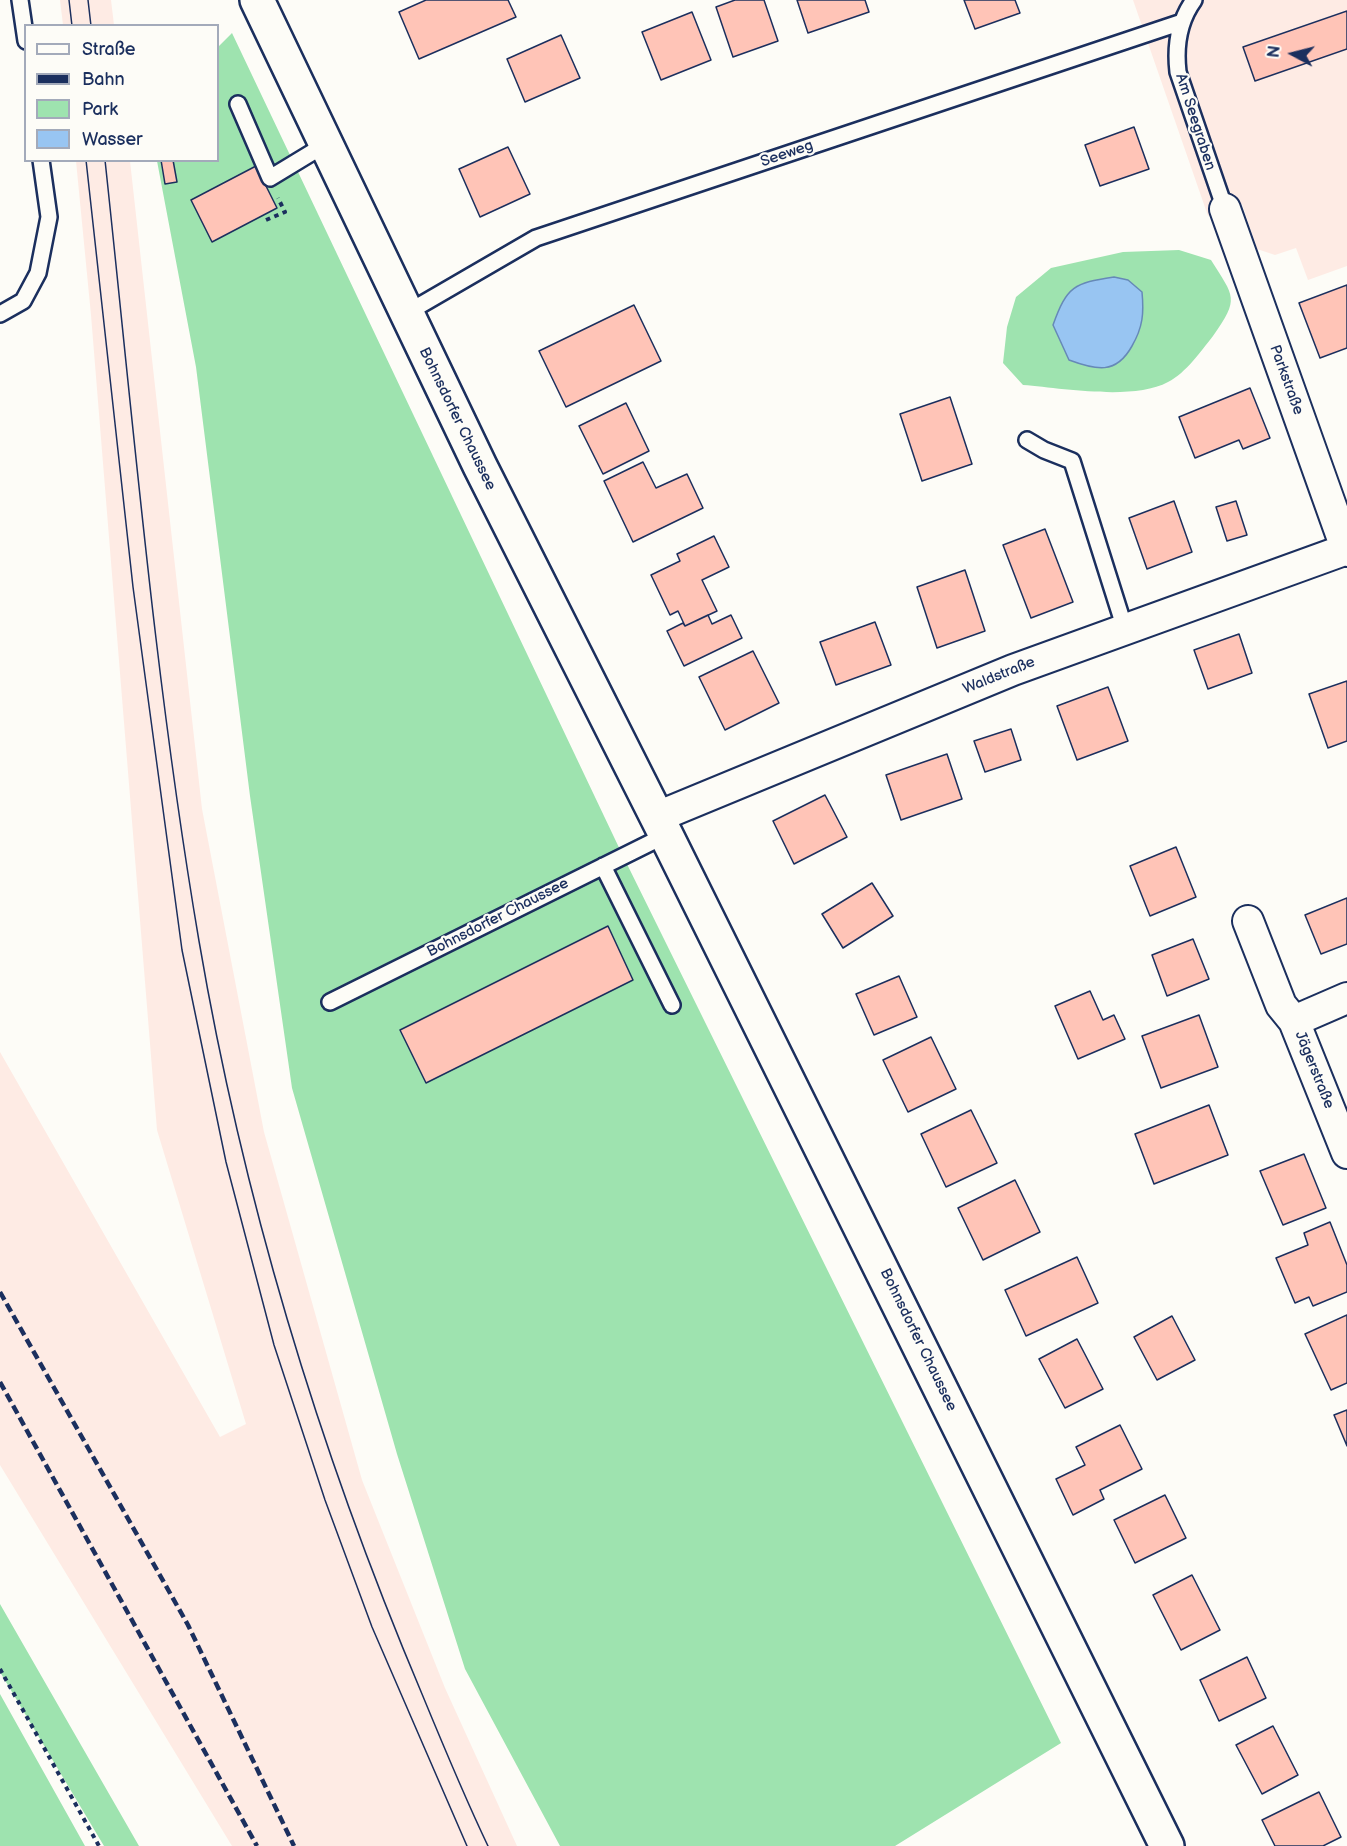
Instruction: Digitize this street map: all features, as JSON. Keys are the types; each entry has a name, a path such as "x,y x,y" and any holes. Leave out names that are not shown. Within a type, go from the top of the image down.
{"street":[{"name":"Bohnsdorfer Chaussee","path":"257,0 405,314 662,826 1167,1846"},
{"name":"Parkstraße","path":"1225,209 1347,550"},
{"name":"Waldstraße","path":"662,826 1013,670 1347,550"},
{"name":"Jägerstraße","path":"1248,921 1281,1005 1294,1021 1347,1153"},
{"name":"Jägerstraße","path":"1294,1021 1347,998"}],"lane":[{"path":"20,0 24,27"},
{"name":"Am Seegraben","path":"1194,0 1182,22 1175,48 1178,72 1225,209"},
{"name":"Seeweg","path":"405,314 536,238 1182,22"},
{"path":"238,104 270,178 326,144"},
{"path":"0,315 22,301 38,273 49,217 41,162"},
{"path":"1028,440 1072,462 1125,629"},
{"name":"Bohnsdorfer Chaussee","path":"330,1002 603,866 662,826"},
{"path":"603,866 672,1005"}],"path":[{"path":"0,1669 99,1846"}],"shaded area":[{"path":"60,0 111,0 114,24 63,24"},
{"path":"1133,0 1347,0 1347,266 1308,280 1296,248 1275,255 1257,249 1242,204 1208,216"},
{"path":"76,162 130,162 202,809 264,1132 362,1480 445,1688 517,1846 232,1846 0,1465 0,1052 220,1437 246,1424 157,1130 91,315"}],"green space":[{"path":"232,33 623,856 1061,1743 895,1846 560,1846 465,1669 397,1454 292,1088 250,796 196,367 157,162 219,162 219,46"},
{"path":"1179,250 1211,260 1225,282 1231,298 1227,313 1213,336 1193,361 1175,378 1153,388 1097,392 1023,385 1003,363 1007,327 1016,297 1051,268 1123,252"},
{"path":"0,1604 139,1846 104,1846 0,1672"},
{"path":"0,1694 85,1846 0,1846"}],"water":[{"path":"1114,277 1128,280 1142,292 1142,320 1132,346 1119,362 1105,368 1069,360 1053,325 1063,302 1068,294 1081,285"}],"building":[{"path":"426,0 508,0 516,17 419,59 399,12"},
{"path":"735,0 764,0 778,41 733,57 716,7"},
{"path":"797,0 865,0 869,12 808,33"},
{"path":"964,0 1015,0 1020,13 975,29"},
{"path":"1347,11 1347,49 1255,81 1243,47"},
{"path":"692,12 711,60 661,80 642,32"},
{"path":"561,35 580,78 525,102 507,59"},
{"path":"1134,127 1149,169 1100,186 1085,145"},
{"path":"508,147 530,194 480,217 459,169"},
{"path":"161,162 173,162 177,182 165,184"},
{"path":"256,166 277,208 212,242 191,200"},
{"path":"1347,285 1347,348 1320,358 1299,303"},
{"path":"634,305 661,361 566,407 539,351"},
{"path":"1250,388 1270,438 1243,449 1239,440 1195,458 1179,417"},
{"path":"950,397 972,464 922,481 900,414"},
{"path":"626,403 649,451 603,474 579,426"},
{"path":"643,462 656,488 687,474 703,508 633,542 604,481"},
{"path":"1174,501 1192,552 1147,569 1129,518"},
{"path":"1236,501 1247,535 1227,541 1216,507"},
{"path":"1045,529 1073,602 1031,618 1003,545"},
{"path":"714,536 729,567 702,580 717,611 685,626 678,611 670,615 651,575 680,561 677,554"},
{"path":"965,570 985,631 937,648 917,587"},
{"path":"708,615 712,624 731,615 742,638 684,666 667,631 683,623 685,626"},
{"path":"875,622 891,665 836,685 820,642"},
{"path":"1239,634 1252,673 1208,689 1194,650"},
{"path":"753,651 779,703 725,730 699,677"},
{"path":"1347,681 1347,741 1328,748 1309,694"},
{"path":"1108,687 1128,741 1077,760 1057,706"},
{"path":"1011,729 1021,760 985,772 974,741"},
{"path":"947,754 962,799 901,820 886,775"},
{"path":"825,795 847,837 794,864 773,821"},
{"path":"1176,847 1196,897 1150,916 1130,866"},
{"path":"872,883 893,916 843,948 822,914"},
{"path":"1347,898 1347,944 1321,954 1305,915"},
{"path":"608,926 633,980 426,1083 400,1030"},
{"path":"1193,939 1209,979 1167,996 1152,955"},
{"path":"899,976 917,1017 874,1035 856,994"},
{"path":"1090,991 1103,1020 1114,1015 1125,1039 1078,1059 1055,1006"},
{"path":"1199,1015 1218,1067 1161,1088 1142,1036"},
{"path":"931,1037 956,1089 908,1112 883,1060"},
{"path":"1209,1105 1228,1155 1154,1184 1135,1134"},
{"path":"971,1110 997,1163 946,1187 921,1134"},
{"path":"1304,1154 1326,1208 1283,1225 1260,1171"},
{"path":"1015,1180 1040,1232 983,1260 958,1208"},
{"path":"1330,1222 1347,1265 1347,1292 1313,1306 1309,1297 1295,1303 1276,1258 1308,1245 1304,1233"},
{"path":"1077,1257 1098,1303 1026,1336 1005,1290"},
{"path":"1347,1315 1347,1383 1331,1390 1305,1334"},
{"path":"1172,1316 1195,1360 1157,1380 1134,1337"},
{"path":"1077,1339 1103,1389 1065,1408 1039,1359"},
{"path":"1347,1410 1347,1446 1334,1415"},
{"path":"1120,1425 1142,1469 1100,1490 1104,1499 1073,1515 1056,1479 1085,1465 1076,1447"},
{"path":"1165,1495 1186,1538 1135,1563 1114,1520"},
{"path":"1192,1575 1220,1630 1181,1650 1153,1595"},
{"path":"1247,1657 1266,1698 1219,1721 1200,1680"},
{"path":"1273,1726 1298,1775 1262,1794 1236,1745"},
{"path":"1319,1792 1341,1837 1323,1846 1275,1846 1262,1820"}],"tram line":[{"path":"69,0 72,24"},
{"path":"88,0 91,24"},
{"path":"86,162 133,587 182,950 226,1162 274,1345 325,1500 372,1627 467,1846"},
{"path":"105,162 157,649 183,844 217,1038 238,1134 289,1324 350,1511 422,1694 488,1846"}],"railway":[{"path":"0,1292 188,1625 294,1846"},
{"path":"0,1382 257,1846"}]}
